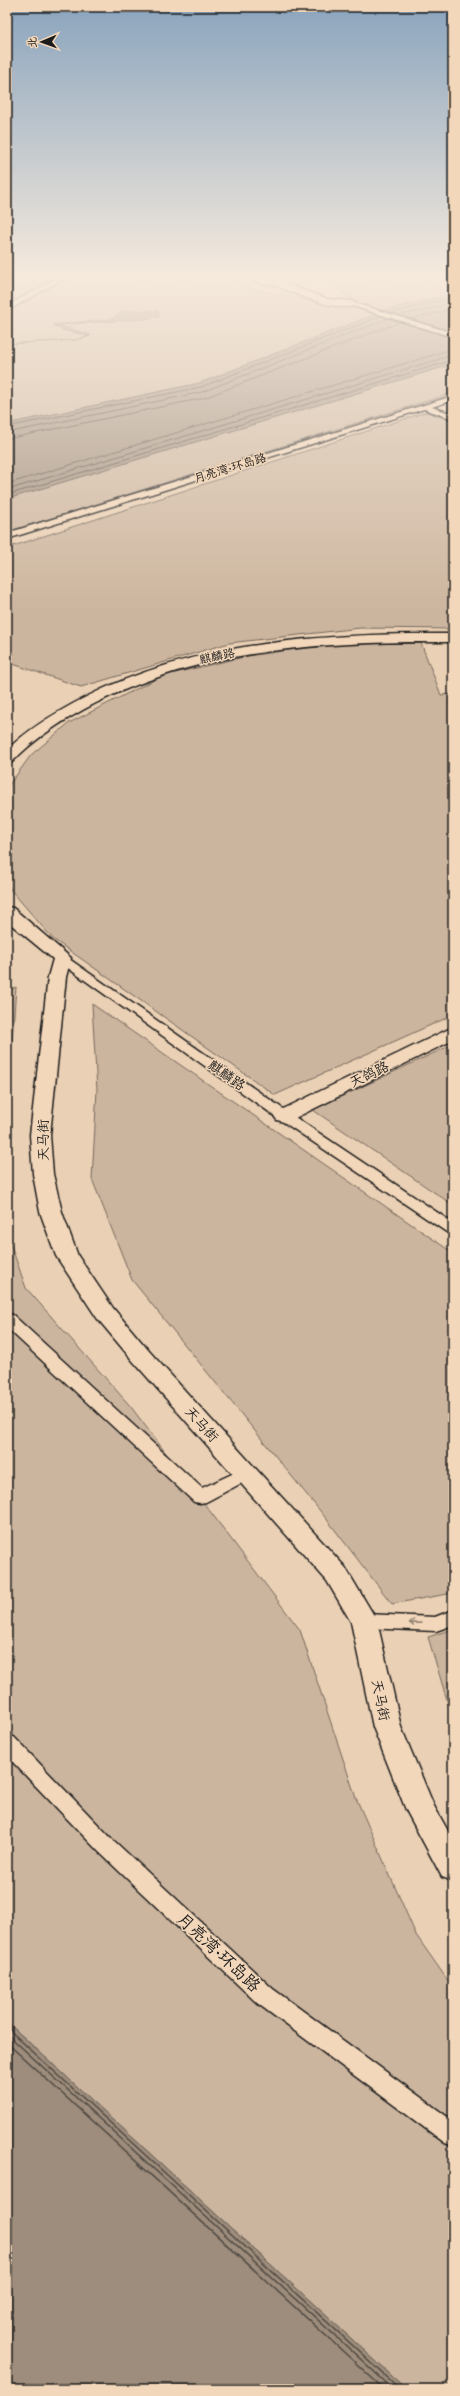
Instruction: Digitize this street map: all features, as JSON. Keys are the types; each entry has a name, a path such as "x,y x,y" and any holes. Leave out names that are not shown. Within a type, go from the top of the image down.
{"street":[{"name":"月亮湾·环岛路","path":"7,536 453,398"},
{"path":"425,407 453,417"},
{"name":"麒麟路","path":"7,759 31,736 80,705 127,683 185,664 252,649 310,642 379,638 453,638"},
{"name":"麒麟路","path":"7,912 62,958 284,1116 453,1230"},
{"name":"天马街","path":"62,958 55,991 40,1135 43,1174 51,1212 67,1256 105,1313 336,1574 364,1621 387,1727 420,1810 453,1868"},
{"name":"天鸽路","path":"284,1116 453,1033"},
{"path":"7,1319 200,1497 247,1473"},
{"path":"364,1621 436,1624 453,1617"},
{"name":"月亮湾·环岛路","path":"7,1743 105,1845 265,1996 453,2135"}],"shaded area":[{"path":"7,390 168,390 7,424"},
{"path":"368,390 453,390 453,393 7,532 7,499"},
{"path":"426,412 453,421 453,629 360,628 229,643 81,687 7,662 7,548"},
{"path":"421,643 441,695 453,694 453,1015 275,1095 53,939 10,889 7,881 7,788 31,755 69,723 162,676 248,656 331,644"},
{"path":"16,987 7,1112 7,991"},
{"path":"92,1004 453,1253 453,1593 392,1604 325,1517 132,1280 92,1179 97,1090"},
{"path":"453,1044 453,1205 313,1110"},
{"path":"7,1234 26,1288 131,1407 300,1630 356,1798 416,1935 453,1988 453,2389 406,2389 7,2022"},
{"path":"453,1629 453,1720 428,1637"}],"water":[{"path":"168,390 368,390 7,499 7,424"},
{"path":"7,2022 406,2389 7,2389"}]}
